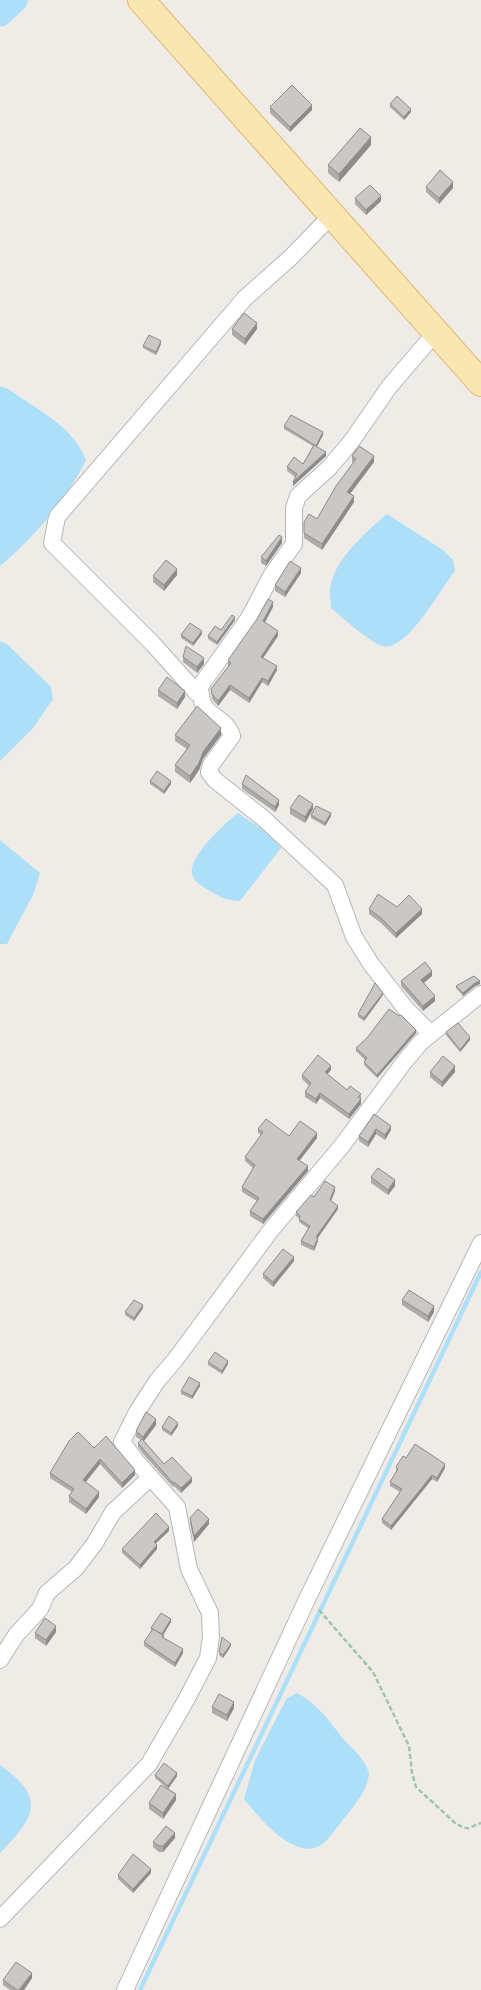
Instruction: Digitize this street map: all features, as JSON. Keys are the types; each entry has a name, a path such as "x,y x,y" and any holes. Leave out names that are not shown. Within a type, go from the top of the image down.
{"main road":[{"path":"141,0 481,383"}],"street":[{"path":"332,215 233,311 163,396 57,517 52,543 153,644 196,692 201,694 202,703 206,711 230,729 232,736 211,765 209,772 263,818 336,885 354,937 370,964 406,1008 431,1034"},
{"path":"196,692 248,618 271,576 294,544 294,508 298,496 329,468 351,442 389,388 436,332"},
{"path":"0,1919 149,1764 208,1658 212,1637 210,1613 189,1569 176,1507 122,1442 136,1412 157,1381 175,1360 271,1230 341,1147 410,1055 431,1034 481,994"},
{"path":"125,1990 308,1597 481,1243"},
{"path":"0,1660 16,1635 40,1609 48,1593 76,1568 95,1543 113,1512 150,1478"}],"path":[{"path":"308,1597 373,1672 409,1746 412,1773 416,1787 455,1823 464,1828 481,1823"}],"water":[{"path":"0,386 10,390 54,420 74,439 86,461 48,518 0,566"},
{"path":"387,514 443,550 453,560 455,571 413,629 392,645 383,646 364,635 331,608 330,590 338,566 352,546"},
{"path":"0,641 7,644 51,687 53,699 33,728 0,761"},
{"path":"238,813 265,831 281,848 240,901 235,901 220,897 198,884 192,874 192,867 201,850"},
{"path":"0,840 40,873 34,893 7,944 0,944"},
{"path":"297,1693 322,1712 361,1757 369,1773 364,1790 354,1806 331,1836 321,1845 311,1849 288,1842 278,1835 267,1826 244,1799 255,1760 287,1698"},
{"path":"0,1765 25,1788 30,1798 31,1808 28,1818 21,1829 0,1853"}],"building":[{"path":"292,85 312,105 290,127 270,107"},
{"path":"397,96 411,109 404,117 390,104"},
{"path":"360,128 371,137 339,174 328,165"},
{"path":"440,170 453,182 439,198 426,187"},
{"path":"370,185 381,196 366,210 355,198"},
{"path":"244,313 257,323 245,339 232,329"},
{"path":"149,335 161,341 156,352 143,346"},
{"path":"291,415 323,432 316,446 284,426"},
{"path":"314,445 326,452 293,482 297,474 287,467 294,457 303,464"},
{"path":"359,446 374,456 347,492 354,496 322,544 304,533 304,522 309,514 317,519 336,486 356,459 352,456"},
{"path":"279,535 282,537 266,561 261,557"},
{"path":"166,560 177,569 164,585 153,576"},
{"path":"290,561 301,568 285,592 275,585"},
{"path":"268,599 273,602 263,621 278,631 261,657 277,666 268,681 262,678 249,698 230,685 218,701 212,694 211,689 231,663 228,660 257,619"},
{"path":"232,615 235,617 217,642 208,636 215,626 221,630"},
{"path":"190,623 202,631 193,643 181,635"},
{"path":"186,646 204,658 197,667 183,657"},
{"path":"167,677 185,691 177,703 158,690"},
{"path":"197,706 221,728 203,752 199,763 190,776 175,765 190,745 175,735"},
{"path":"157,771 171,781 164,791 150,781"},
{"path":"246,775 279,800 275,807 242,784"},
{"path":"299,795 313,804 305,817 290,808"},
{"path":"316,806 331,813 325,823 311,815"},
{"path":"378,894 397,907 409,895 422,909 396,933 369,909"},
{"path":"425,962 432,971 421,980 435,996 423,1006 401,981"},
{"path":"474,976 480,981 463,993 456,986"},
{"path":"375,983 383,993 364,1018 358,1014"},
{"path":"389,1009 399,1016 401,1015 416,1030 377,1075 364,1062 367,1058 356,1048 367,1038"},
{"path":"458,1023 470,1037 460,1050 446,1032"},
{"path":"318,1055 331,1066 325,1072 347,1090 350,1086 361,1094 358,1097 361,1099 349,1114 320,1093 316,1099 305,1092 311,1083 302,1075"},
{"path":"443,1056 455,1066 442,1082 430,1072"},
{"path":"374,1114 391,1126 385,1135 376,1129 368,1142 359,1136"},
{"path":"266,1119 289,1136 300,1121 317,1133 297,1159 308,1166 263,1219 250,1211 259,1198 242,1187 255,1165 245,1157 263,1132 258,1129"},
{"path":"378,1168 395,1180 388,1190 371,1177"},
{"path":"325,1181 335,1187 330,1200 338,1206 316,1237 318,1238 314,1247 301,1241 310,1226 299,1219 300,1216 296,1212 311,1195 314,1197"},
{"path":"283,1249 294,1257 273,1282 263,1274"},
{"path":"409,1290 434,1306 428,1316 402,1300"},
{"path":"134,1300 143,1305 134,1318 125,1312"},
{"path":"215,1352 228,1361 222,1371 208,1362"},
{"path":"189,1377 200,1383 192,1396 181,1391"},
{"path":"146,1412 156,1419 143,1437 136,1431"},
{"path":"169,1416 178,1423 171,1433 162,1427"},
{"path":"78,1432 94,1448 106,1436 135,1470 122,1483 100,1459 83,1480 99,1492 86,1509 69,1496 74,1489 50,1473 69,1441"},
{"path":"142,1439 164,1464 172,1457 192,1478 181,1488 173,1483 138,1443"},
{"path":"415,1444 445,1464 437,1478 432,1475 391,1526 382,1519 402,1489 390,1482 403,1456 406,1458"},
{"path":"198,1509 209,1519 194,1536 190,1518"},
{"path":"156,1513 169,1527 154,1542 157,1545 140,1565 122,1549"},
{"path":"161,1613 171,1619 162,1634 151,1628"},
{"path":"45,1618 56,1626 46,1640 35,1633"},
{"path":"153,1629 164,1636 162,1637 183,1649 175,1663 144,1642"},
{"path":"222,1637 231,1644 223,1655 219,1652"},
{"path":"219,1694 234,1702 227,1715 212,1707"},
{"path":"164,1763 177,1773 168,1786 155,1775"},
{"path":"161,1785 176,1794 163,1813 149,1803"},
{"path":"166,1826 175,1833 163,1846 159,1846 153,1842"},
{"path":"133,1854 151,1869 133,1889 118,1875"},
{"path":"16,1962 32,1973 19,1990 3,1980"}],"waterway":[{"path":"0,14 15,0"},
{"path":"140,1990 481,1272"}]}
